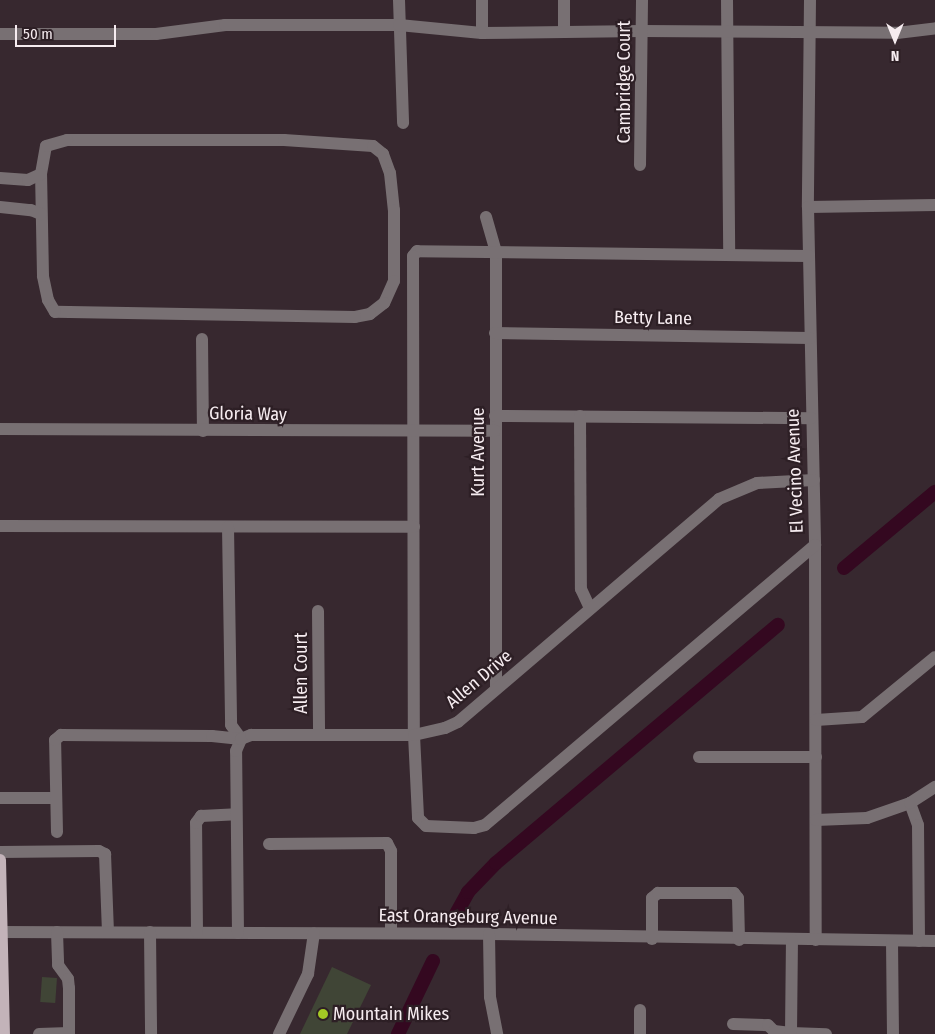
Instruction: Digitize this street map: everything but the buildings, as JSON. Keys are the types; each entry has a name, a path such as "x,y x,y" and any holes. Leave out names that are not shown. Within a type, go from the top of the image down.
{"main road":[{"path":"0,860 0,932 4,1034"}],"street":[{"path":"399,0 403,123"},
{"path":"482,0 482,33"},
{"path":"564,0 564,32"},
{"name":"Cambridge Court","path":"640,165 642,0"},
{"path":"727,0 729,253"},
{"name":"El Vecino Avenue","path":"810,0 808,207 811,418 814,480 816,940"},
{"path":"0,34 156,34 225,25 399,25 482,33 642,30 898,33 935,28"},
{"path":"67,140 284,140 373,146 383,154 390,173 394,282 384,303 370,314 355,318 56,312 48,300 43,276 41,214 41,174 46,146 67,140"},
{"path":"0,178 28,180 41,174"},
{"path":"808,207 935,205"},
{"path":"0,207 31,210 41,214"},
{"name":"Kurt Avenue","path":"486,217 496,253 496,689"},
{"path":"809,256 729,253 417,252 413,256 414,735 418,818 426,826 474,828 485,825 814,545"},
{"name":"Betty Lane","path":"495,333 810,338"},
{"path":"202,338 203,431"},
{"path":"495,416 811,418"},
{"path":"580,416 581,589 590,608"},
{"name":"Gloria Way","path":"0,429 496,431"},
{"name":"Allen Drive","path":"56,798 55,740 61,735 212,736 240,739 251,735 414,735 452,725 719,499 757,483 814,480"},
{"path":"0,526 414,528"},
{"path":"228,527 231,725 240,739 236,751 238,933"},
{"name":"Allen Court","path":"318,611 319,734"},
{"path":"816,720 862,717 935,658"},
{"path":"698,757 816,757"},
{"path":"816,820 867,818 910,803 935,787"},
{"path":"0,798 56,798 57,832"},
{"path":"910,803 918,825 919,941"},
{"path":"197,932 196,823 201,816 236,814"},
{"path":"269,844 387,843 391,851 391,933"},
{"path":"0,852 99,851 105,854 108,932"},
{"path":"652,939 652,898 658,893 734,893 738,898 739,940"},
{"name":"East Orangeburg Avenue","path":"0,932 391,933 652,939 935,941"},
{"path":"39,1034 69,1034 68,979 58,966 57,932"},
{"path":"150,932 151,1034"},
{"path":"278,1034 308,974 314,933"},
{"path":"489,934 490,997 498,1034"},
{"path":"791,1033 792,940"},
{"path":"892,941 893,1034"},
{"path":"640,1010 640,1034"},
{"path":"733,1024 768,1025 774,1032 826,1034"}],"waterway":[{"path":"844,568 935,492"},
{"path":"456,914 468,892 496,863 778,625"},
{"path":"398,1034 433,961"}],"place":[{"name":"Mountain Mikes","path":"323,1014"}]}
